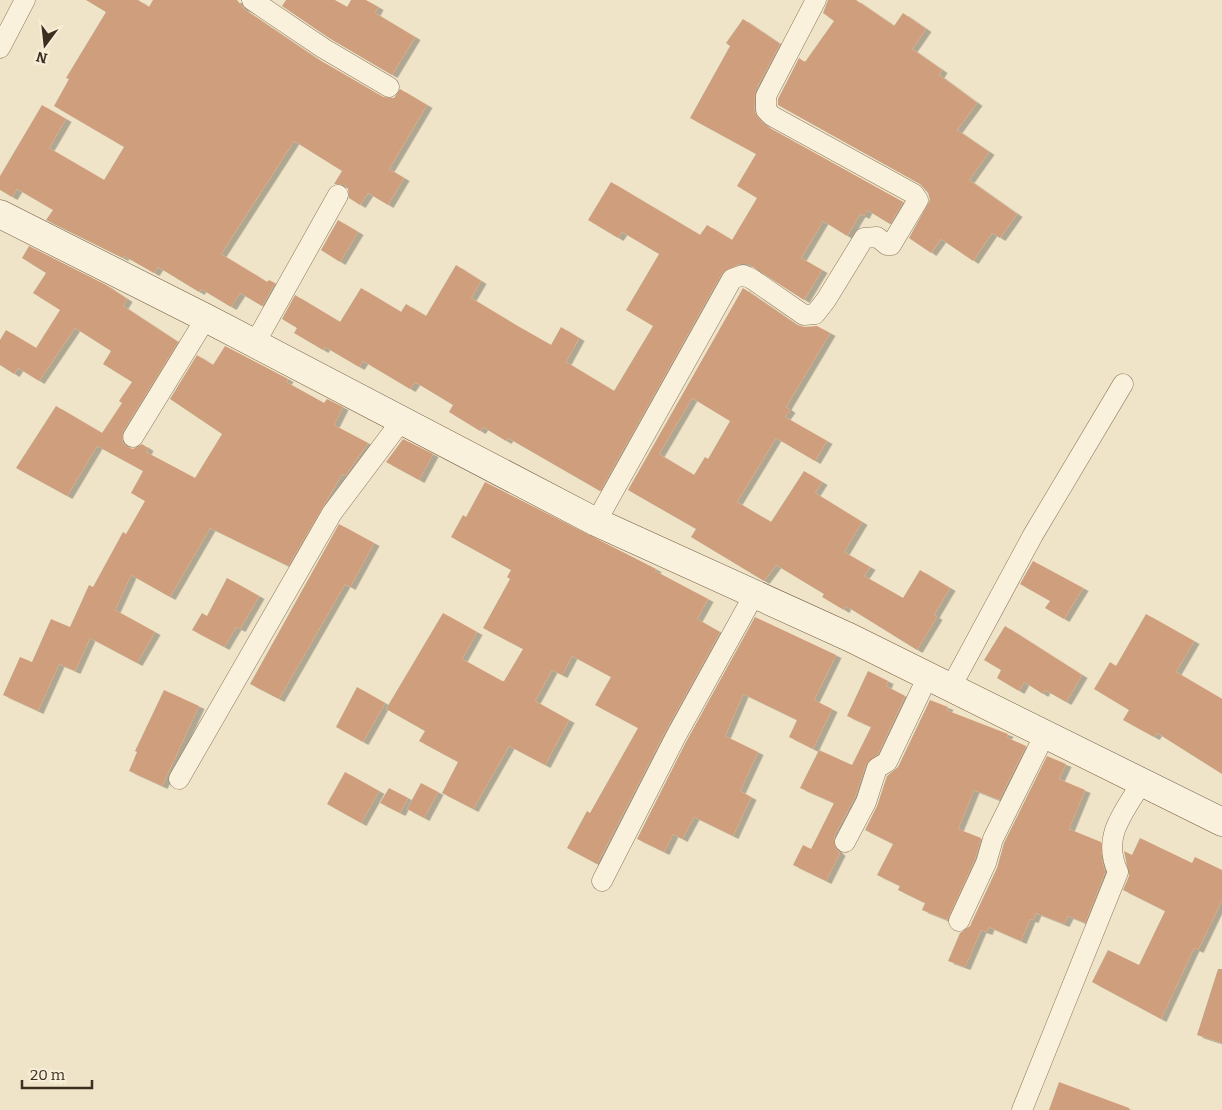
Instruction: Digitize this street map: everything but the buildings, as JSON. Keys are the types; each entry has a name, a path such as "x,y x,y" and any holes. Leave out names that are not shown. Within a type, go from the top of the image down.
{"street":[{"path":"3,38 25,0"},
{"path":"252,0 323,48 389,87"},
{"path":"596,522 732,279 744,275 804,315 815,314 826,300 864,238 877,237 887,245 891,245 918,200 914,194 772,116 766,110 766,96 816,0"},
{"path":"255,344 338,195"},
{"path":"0,214 206,318 596,522 755,593 1222,822"},
{"path":"133,437 206,318"},
{"path":"845,842 866,802 877,768 887,762 939,682 1033,535 1123,384"},
{"path":"179,778 332,513 402,420"},
{"path":"602,881 676,736 755,593"},
{"path":"959,920 986,863 993,839 1045,734"},
{"path":"1022,1110 1118,872 1112,859 1111,851 1115,829 1142,782"}]}
